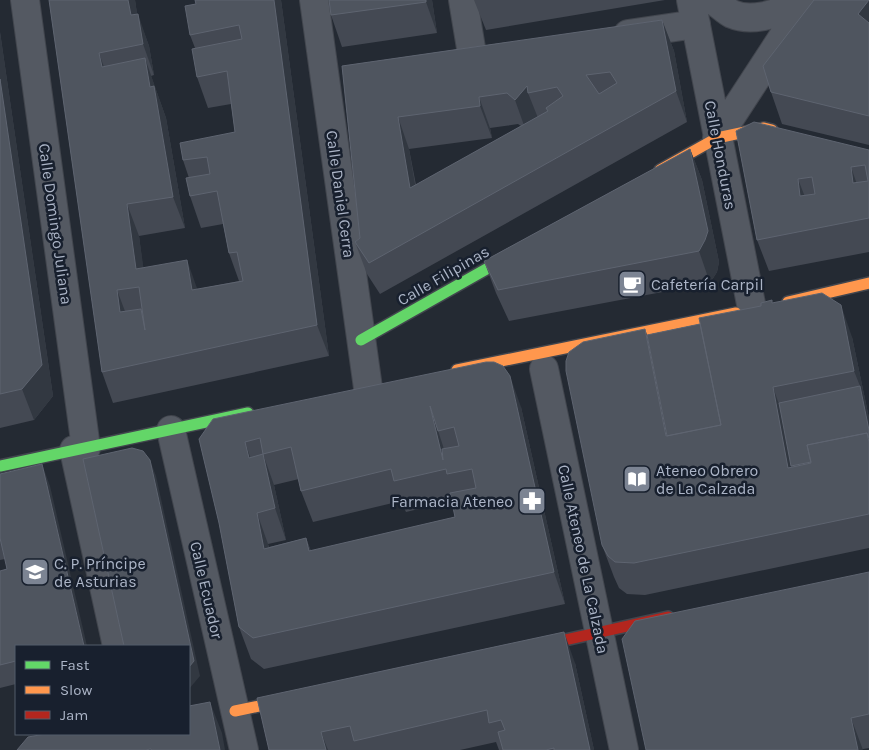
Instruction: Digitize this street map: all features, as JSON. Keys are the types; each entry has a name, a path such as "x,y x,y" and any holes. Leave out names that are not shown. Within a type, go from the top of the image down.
{"street":[{"name":"Calle Domingo Juliana","path":"25,0 80,449 117,645"},
{"name":"Calle Daniel Cerra","path":"314,0 337,73 361,340 368,388"},
{"path":"463,0 472,54"},
{"path":"713,0 733,14 751,17 770,15 806,2"},
{"path":"718,138 806,2"},
{"path":"608,36 693,12"},
{"name":"Calle Honduras","path":"693,12 718,138 763,307"},
{"path":"443,58 501,50"},
{"path":"653,174 718,138 764,128 783,133"},
{"name":"Calle Filipinas","path":"361,340 526,246"},
{"path":"444,372 763,307 869,283"},
{"name":"Calle Ateneo de La Calzada","path":"544,369 624,750"},
{"path":"0,466 255,412"},
{"name":"Calle Ecuador","path":"171,430 225,713 244,750"},
{"path":"517,651 676,616"},
{"path":"225,713 312,694"}],"building":[{"path":"49,0 128,0 131,15 138,14 143,44 99,53 102,67 145,58 150,87 154,86 173,197 127,204 136,269 187,260 192,290 243,281 237,252 229,253 217,191 190,196 186,178 210,174 207,157 183,160 180,143 235,132 227,71 197,77 192,49 242,39 239,25 190,35 185,6 196,4 195,0 274,0 317,325 102,372","holes":["139,287 145,330 141,309 120,312 117,290"]},
{"path":"329,0 426,0 426,2 331,15"},
{"path":"814,0 869,0 858,14 869,23 869,116 771,92 763,66"},
{"path":"662,20 676,91 369,263 355,242 360,238 342,66","holes":["610,72 617,83 599,94 586,75","527,86 528,93 557,87 563,96 546,108 548,111 410,188 398,117 480,106 479,97 507,93 515,100"]},
{"path":"0,79 42,365 22,389 0,394"},
{"path":"754,122 869,150 869,218 757,240 736,131","holes":["865,165 868,181 853,183 851,167","812,177 815,194 800,196 798,179"]},
{"path":"690,149 708,231 699,251 498,290 484,261"},
{"path":"822,293 841,305 854,371 773,387 788,468 811,463 807,445 867,433 869,442 869,514 634,563 615,562 608,556 602,545 566,371 566,361 569,352 583,342 645,329 666,436 721,425 699,318 761,306 761,303 772,300 772,303"},
{"path":"700,324 721,425 667,436 647,335"},
{"path":"486,362 494,362 503,366 510,376 554,572 253,638 239,627 219,523 199,439 213,419","holes":["430,406 438,431 454,427 459,446 442,449 443,460","260,438 263,454 249,458 245,442","291,447 301,491 391,469 394,481 446,469 447,474 472,469 476,488 450,493 455,517 309,551 306,538 264,549 257,513 275,508 263,454"]},
{"path":"860,386 869,438 867,433 807,445 811,462 791,466 779,403"},
{"path":"132,448 143,451 150,460 194,661 190,666 190,645 124,645 83,459"},
{"name":"C. P. Príncipe de Asturias","path":"42,464 84,645 15,645 15,661 0,665 0,571 7,569 0,538 0,474"},
{"path":"869,572 869,714 851,718 858,750 646,750 622,639 635,621"},
{"path":"564,632 590,750 554,750 554,748 546,750 503,750 498,732 505,730 501,720 489,723 487,710 354,741 350,726 321,732 326,750 269,750 257,698"},
{"path":"210,702 220,750 17,750 28,737 39,735 190,735 190,706"}],"traffic: fast":[{"path":"361,340 520,250"},
{"path":"0,466 248,413"}],"traffic: slow":[{"path":"660,170 717,138 764,128 772,130"},
{"path":"788,302 869,283"},
{"path":"457,370 736,313"},
{"path":"235,711 297,698"}],"traffic: jam":[{"path":"529,648 668,617"}],"place":[{"name":"Cafetería Carpil","path":"632,284"},
{"name":"Ateneo Obrero de La Calzada","path":"637,479"},
{"name":"Farmacia Ateneo","path":"532,501"},
{"name":"C. P. Príncipe de Asturias","path":"35,572"}]}
